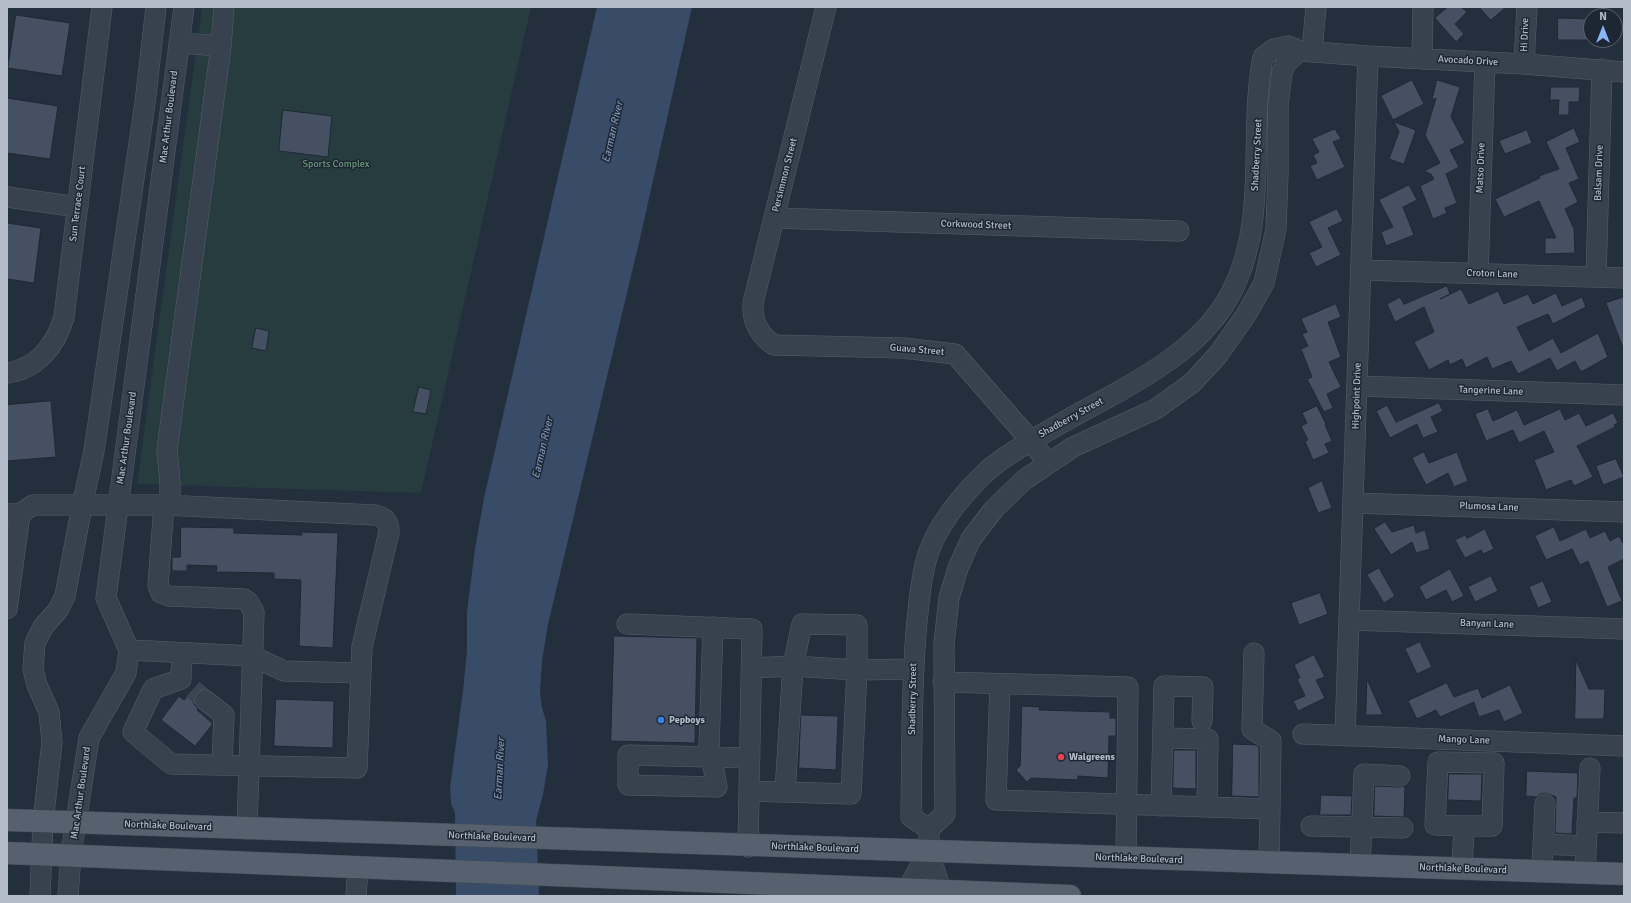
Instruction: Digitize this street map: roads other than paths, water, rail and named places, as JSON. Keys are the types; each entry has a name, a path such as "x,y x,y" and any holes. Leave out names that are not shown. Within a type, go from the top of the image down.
{"main road":[{"name":"Northlake Boulevard","path":"7,820 748,846 1624,874"},
{"path":"7,853 71,854 449,872 550,875 744,889 1070,896"}],"street":[{"name":"Sun Terrace Court","path":"7,373 19,370 35,362 52,345 59,332 64,317 102,7"},
{"path":"40,896 43,822 52,742 49,712 37,685 33,669 35,643 43,626 58,610 65,596 94,451 144,110 156,7"},
{"name":"Mac Arthur Boulevard","path":"68,896 71,854 89,738 126,673 129,650 106,598 184,7"},
{"path":"224,7 221,46 167,450 170,482 159,589 161,593 169,596 239,599 248,602 254,612 247,829"},
{"name":"Persimmon Street","path":"766,339 759,332 755,323 753,303 826,7"},
{"path":"1306,51 1316,7"},
{"path":"1422,59 1423,7"},
{"name":"Hi Drive","path":"1524,64 1527,7"},
{"path":"179,43 221,46"},
{"name":"Shadberry Street","path":"1288,46 1306,51 1287,62 1282,72 1278,106 1276,229 1264,283 1246,315 1217,356 1192,382 1156,409 1073,447 1024,480 994,509 971,538 958,568 949,598 944,644 943,682 945,814 929,829 911,817 913,669 919,601 926,560 934,540 958,502 985,473 1001,460 1031,441 1141,380 1175,357 1204,330 1222,310 1235,285 1246,256 1251,237 1256,180 1260,74 1263,57 1274,49 1288,46"},
{"name":"Avocado Drive","path":"1306,51 1368,56 1602,69 1624,72"},
{"name":"Highpoint Drive","path":"1345,736 1368,56"},
{"name":"Matso Drive","path":"1478,273 1485,62"},
{"name":"Balsam Drive","path":"1596,277 1602,69"},
{"path":"7,198 78,207"},
{"name":"Corkwood Street","path":"774,218 1179,232"},
{"name":"Croton Lane","path":"1361,270 1624,278"},
{"name":"Guava Street","path":"766,339 774,345 903,348 955,354 1031,441 1048,464"},
{"name":"Tangerine Lane","path":"1357,386 1624,395"},
{"name":"Plumosa Lane","path":"1353,503 1624,512"},
{"path":"7,609 14,514 33,505 167,505 375,515 381,516 385,519 389,525 389,532 362,647 357,768 171,764 133,732 153,689 193,689"},
{"name":"Banyan Lane","path":"1349,620 1624,629"},
{"path":"627,624 752,629 748,846"},
{"path":"749,791 851,794 857,670 857,625 802,624 793,666 785,792"},
{"path":"713,627 709,745 711,757 750,758"},
{"path":"129,650 252,656 284,670 361,673"},
{"path":"182,653 193,689 224,715 222,765"},
{"path":"1254,653 1252,729 1271,741 1269,863"},
{"path":"752,668 793,666 857,670 913,669"},
{"path":"943,682 1128,687 1126,858"},
{"path":"1000,684 996,800 1270,809"},
{"path":"1161,806 1164,686 1203,687 1202,721"},
{"name":"Mango Lane","path":"1303,734 1624,746"},
{"path":"1163,738 1208,739 1207,807"},
{"path":"1585,873 1590,768"},
{"path":"1360,866 1364,774 1400,776"},
{"path":"1542,871 1545,804"},
{"path":"1587,822 1624,823"},
{"path":"1311,826 1403,828"},
{"path":"1462,869 1464,826"},
{"path":"929,829 929,852 941,894"},
{"path":"1543,844 1586,846"},
{"path":"907,892 929,852"},
{"path":"356,896 358,867"}],"water":[{"name":"Earman River","path":"597,7 692,7 641,234 548,624 542,661 540,691 542,708 546,721 548,765 536,821 539,896 456,896 455,813 451,803 450,788 463,691 467,651 467,612 475,549 484,498"}],"tunnel":[{"path":"193,689 205,700"}],"place":[{"name":"Pepboys","path":"661,720"},
{"name":"Walgreens","path":"1061,757"}],"park label":[{"name":"Sports Complex","path":"336,164"}]}
